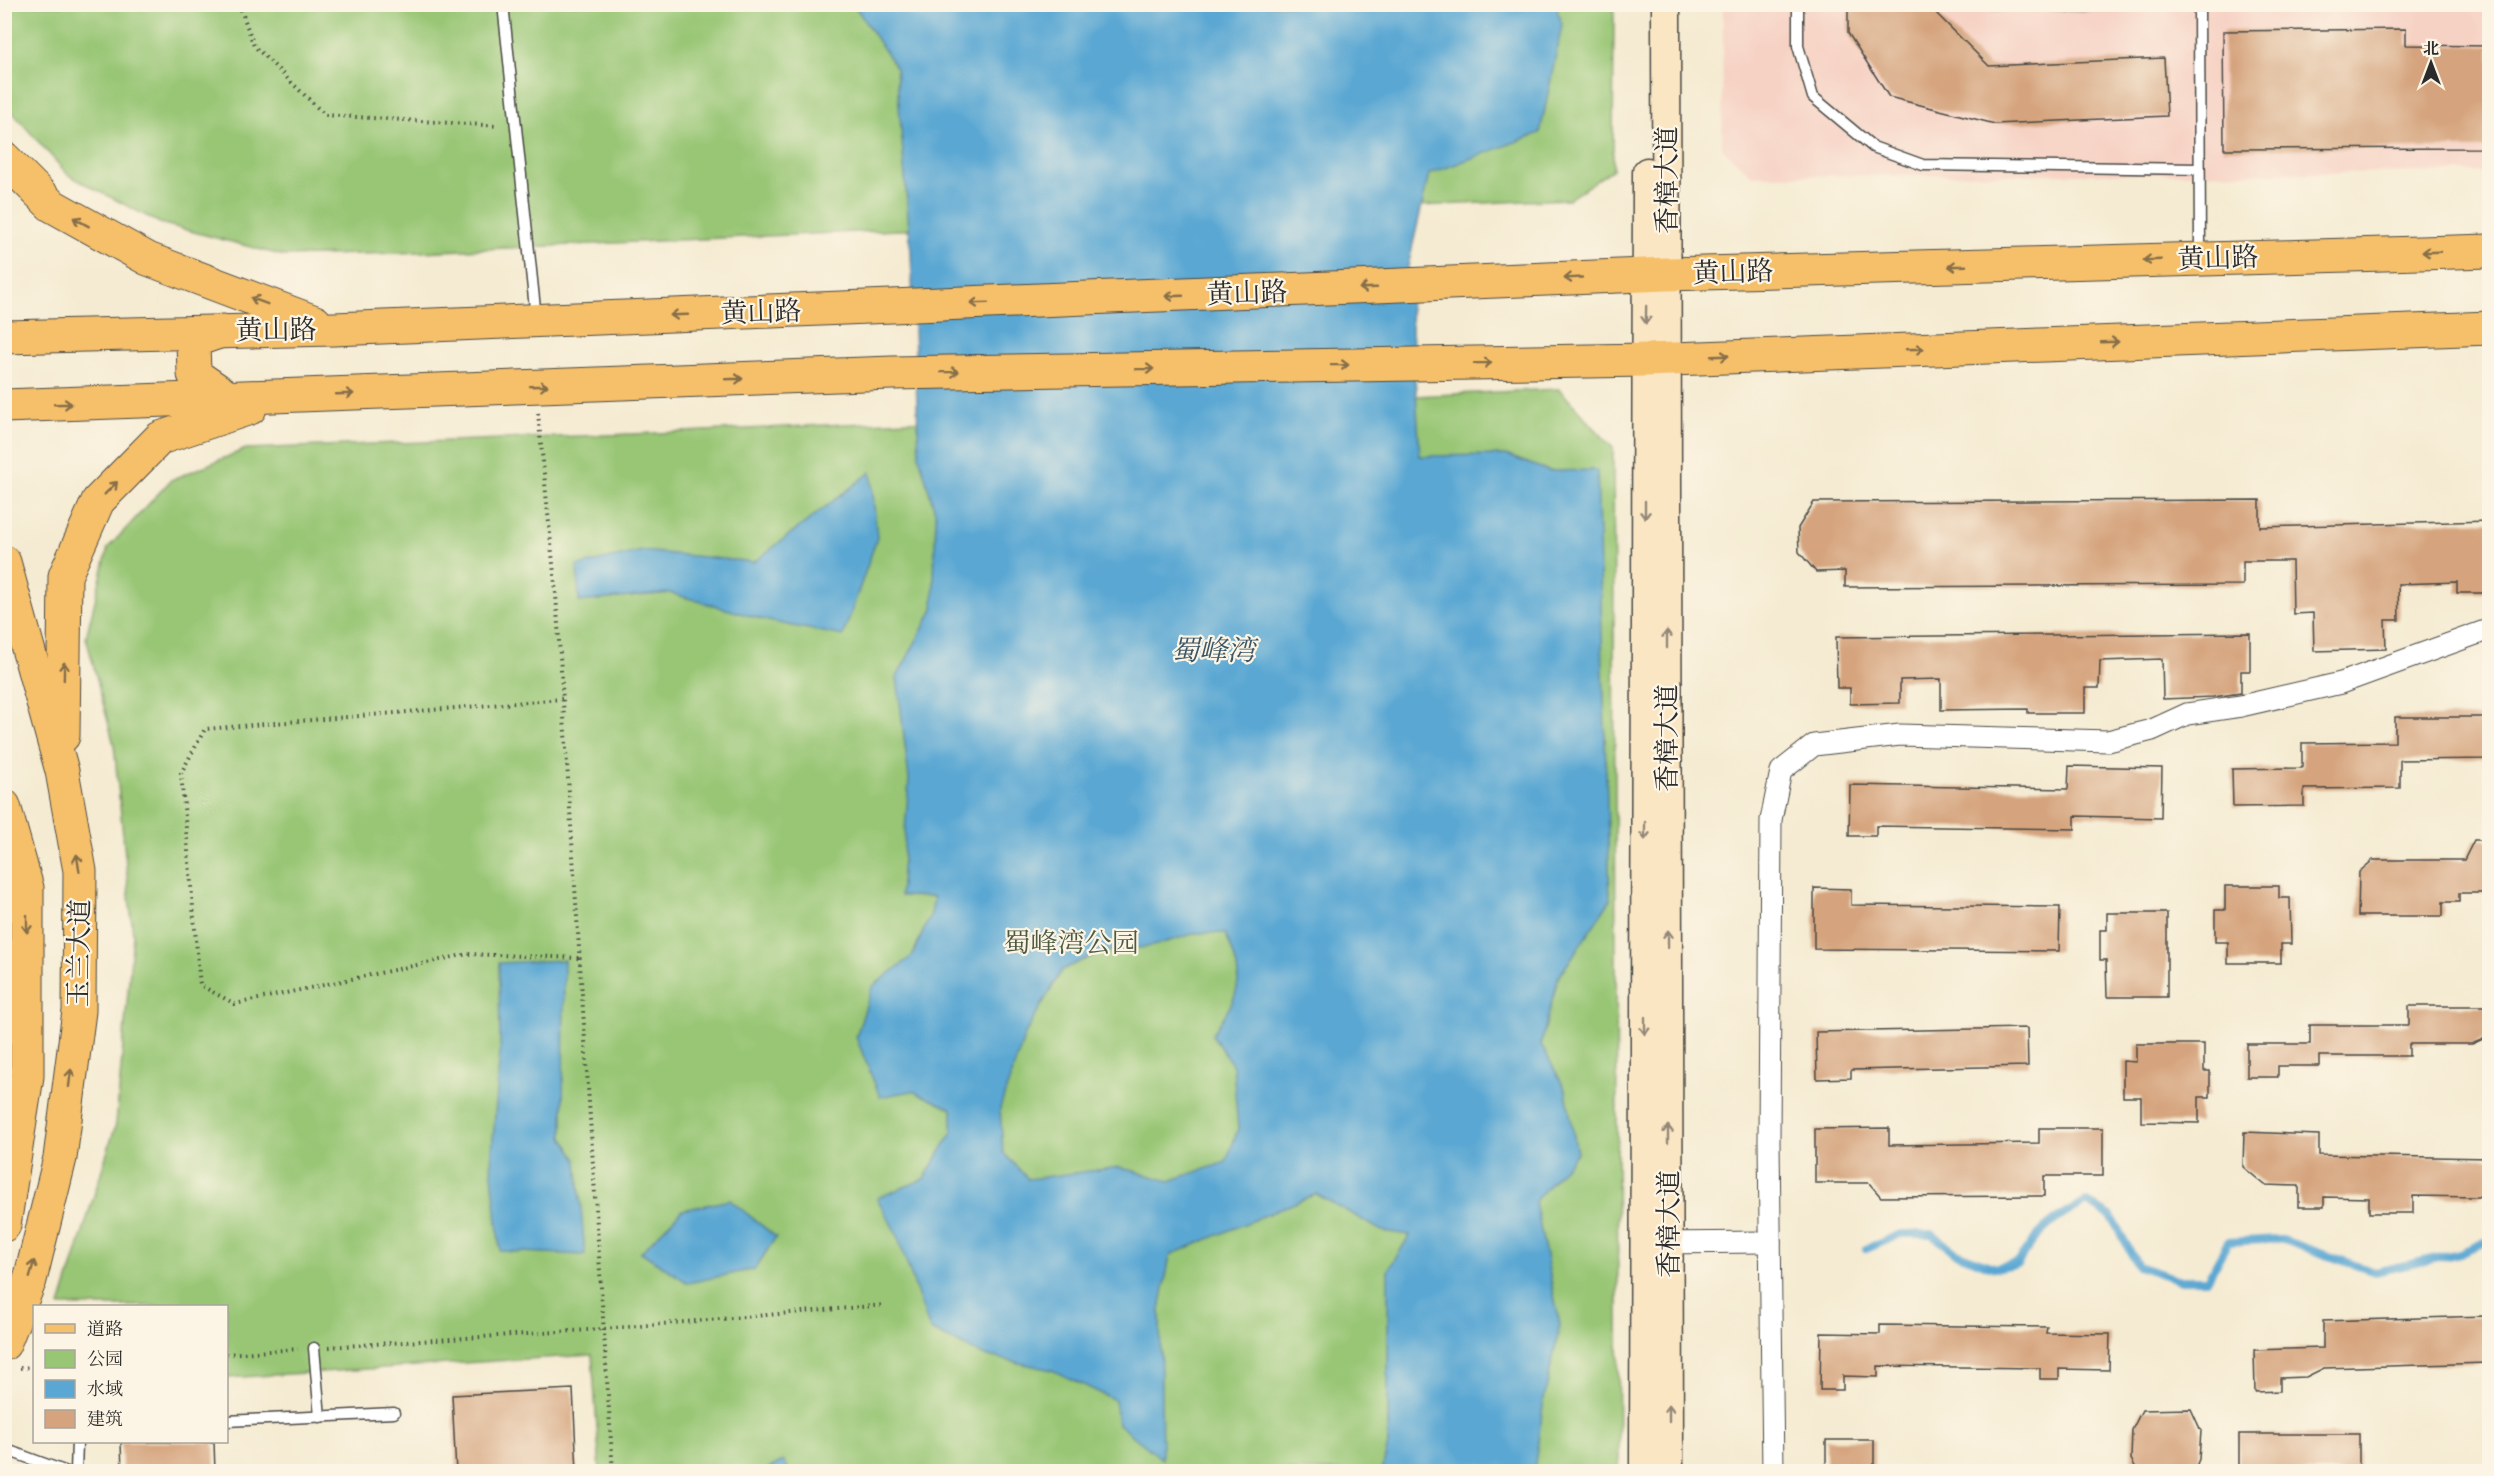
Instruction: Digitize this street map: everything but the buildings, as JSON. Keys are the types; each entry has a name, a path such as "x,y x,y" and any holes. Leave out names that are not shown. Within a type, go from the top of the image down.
{"main road":[{"path":"4,158 51,205 148,259 333,329"},
{"name":"黄山路","path":"4,337 333,329 1427,286 1657,274 2490,251"},
{"path":"4,406 892,373 1656,359 2490,328"},
{"path":"227,330 193,341 194,374 229,398"},
{"path":"62,771 65,576 98,501 160,438 286,396"},
{"name":"玉兰大道","path":"4,562 62,771 80,871 79,1011 60,1158 30,1280 4,1344"},
{"name":"玉兰大道","path":"4,806 27,888 27,1076 4,1225"}],"street":[{"name":"香樟大道","path":"1648,4 1657,274"},
{"name":"香樟大道","path":"1666,4 1656,359 1657,1242 1670,1472"},
{"path":"1773,1472 1770,1242 1771,820 1781,771 1814,745 1900,735 2108,741 2152,730 2187,714 2241,706 2341,683 2490,629"},
{"name":"香樟大道","path":"1644,1472 1657,1242"},
{"path":"1657,1242 1770,1242"}],"lane":[{"path":"503,4 536,321"},
{"path":"1798,4 1798,46 1813,97 1874,147 1923,165 2199,169"},
{"path":"2199,4 2200,258"},
{"path":"314,1348 320,1417"},
{"path":"228,1421 394,1413"},
{"path":"76,1472 77,1443"},
{"path":"4,1449 68,1472"}],"path":[{"path":"239,4 254,46 325,115 516,127"},
{"path":"536,386 556,594 613,1472"},
{"path":"562,699 205,729 181,773 200,985 235,1004 468,954 580,958"},
{"path":"228,1354 603,1329 884,1305"}],"shaded area":[{"path":"1723,5 2489,5 2489,172 1753,176 1722,149"}],"green space":[{"path":"1992,4 2134,4 2134,10 1992,10"},
{"path":"4,5 1614,5 1613,169 1569,199 399,253 284,256 160,223 68,175 5,104"},
{"name":"蜀峰湾公园","path":"1559,389 1613,448 1619,1471 600,1471 592,1355 228,1378 228,1305 60,1305 116,1124 133,935 114,745 86,637 108,548 171,480 246,449 684,432"},
{"path":"5,806 27,888 5,1225"}],"water":[{"name":"蜀峰湾","path":"854,5 1556,5 1562,25 1540,133 1429,174 1408,266 1420,456 1506,455 1549,471 1597,470 1610,901 1558,978 1541,1044 1566,1091 1577,1153 1535,1201 1560,1325 1544,1399 1534,1471 1382,1471 1388,1444 1388,1270 1410,1235 1382,1231 1316,1194 1170,1255 1160,1310 1162,1459 1118,1424 1115,1400 1052,1370 983,1355 930,1330 897,1235 877,1198 924,1179 952,1132 952,1109 912,1091 880,1097 856,1037 872,987 912,956 931,914 934,897 900,896 909,779 897,677 933,609 936,515 919,456 911,252 896,68","holes":["1196,933 1225,933 1236,964 1237,987 1229,1008 1212,1035 1233,1066 1238,1129 1226,1162 1169,1181 1120,1167 1028,1179 1003,1152 1000,1108 1026,1032 1062,970 1098,953 1153,946"]},
{"path":"871,472 877,538 843,636 768,621 670,593 579,602 577,566 642,551 754,562"},
{"path":"564,960 563,1137 577,1160 585,1255 500,1251 491,1164 500,1052 499,963"},
{"path":"730,1200 776,1237 755,1269 688,1283 641,1252 682,1210"},
{"path":"783,1461 790,1471 764,1471"}],"waterway":[{"path":"1866,1249 1902,1234 1932,1234 1956,1253 1995,1268 2018,1263 2039,1234 2064,1214 2086,1202 2111,1216 2138,1266 2180,1280 2207,1280 2228,1242 2280,1239 2375,1272 2460,1253 2490,1240"}]}
